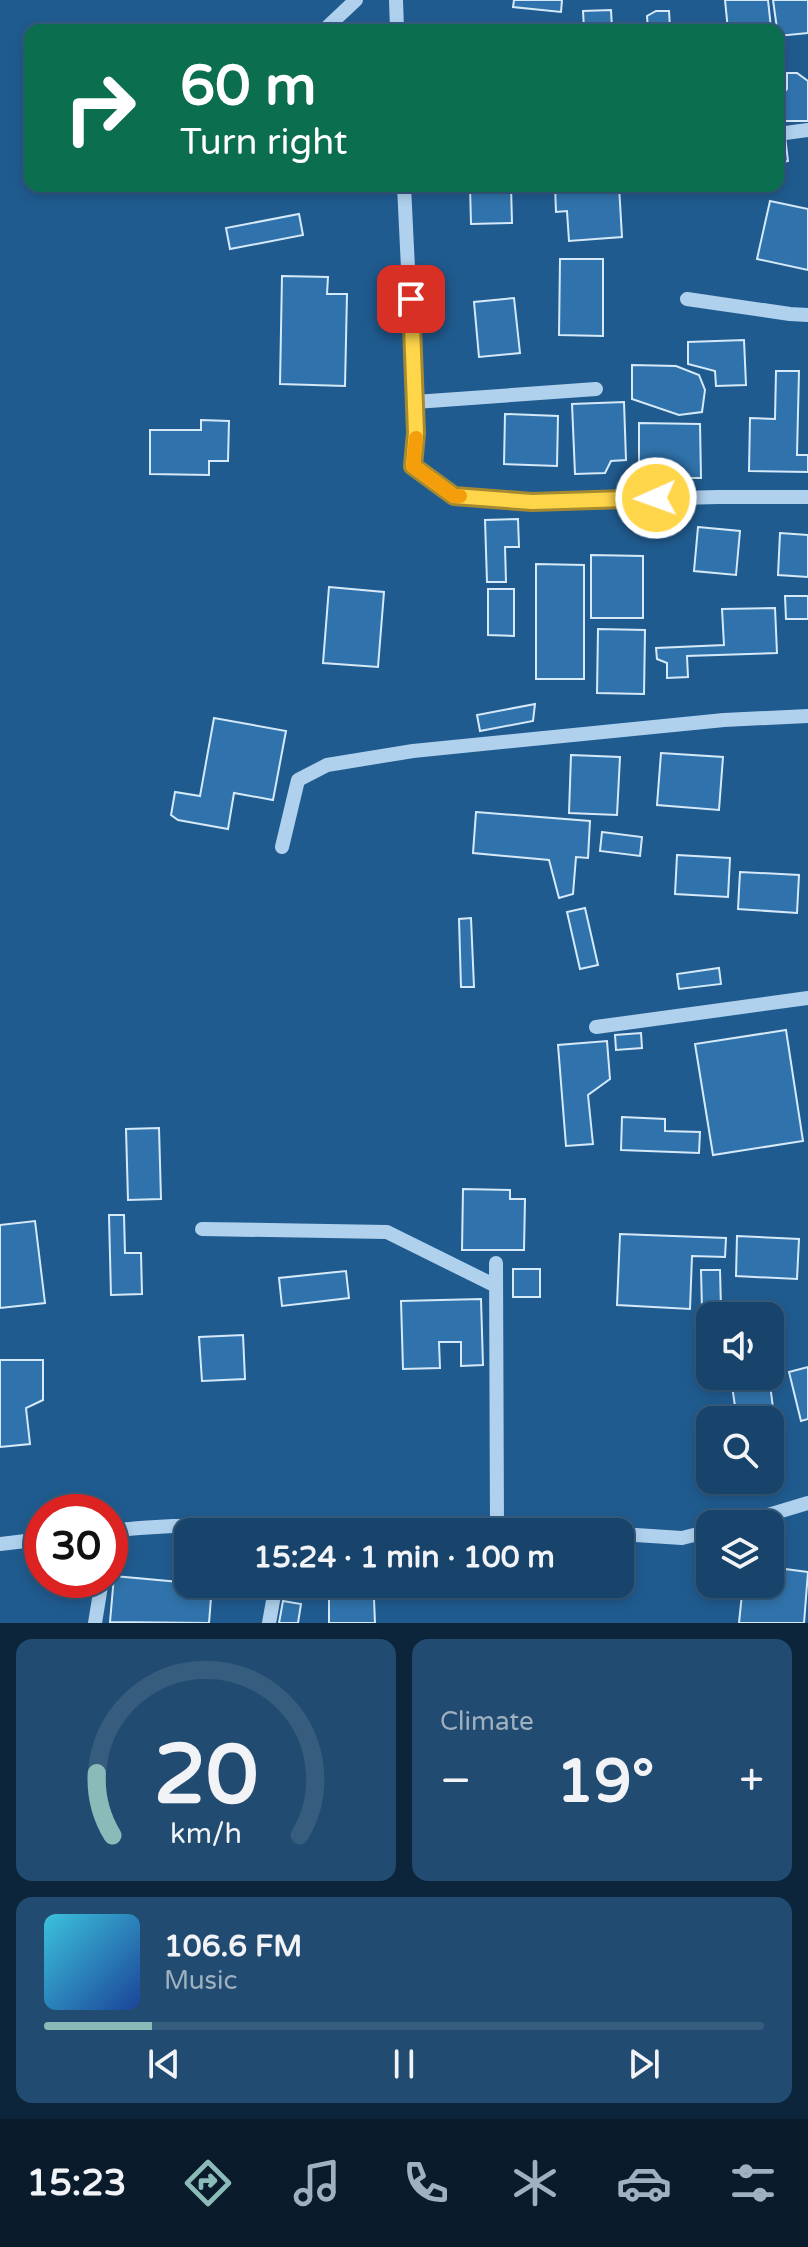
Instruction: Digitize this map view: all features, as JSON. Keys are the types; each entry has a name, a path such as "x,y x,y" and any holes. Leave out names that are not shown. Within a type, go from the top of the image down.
{"street":[{"path":"330,24 356,0"},
{"path":"396,0 397,24"},
{"path":"784,133 808,130"},
{"path":"404,192 416,433 413,466 454,496 532,502 808,497"},
{"path":"687,299 808,315"},
{"path":"415,402 596,389"},
{"path":"282,847 298,780 327,765 525,738 724,720 808,716"},
{"path":"596,1027 808,998"},
{"path":"202,1229 387,1232 496,1286"},
{"path":"496,1263 497,1518"},
{"path":"784,1510 808,1503"},
{"path":"128,1530 174,1527"},
{"path":"634,1535 682,1538 696,1534"},
{"path":"0,1544 24,1541"},
{"path":"95,1623 99,1598"},
{"path":"269,1623 273,1598"}],"building":[{"path":"514,0 562,0 561,12 513,7"},
{"path":"725,0 768,0 771,24 727,24"},
{"path":"773,0 808,0 808,33 784,35 784,24 776,24"},
{"path":"611,10 612,24 584,24 583,11"},
{"path":"656,11 669,11 670,24 648,24 647,16"},
{"path":"787,73 797,73 808,81 808,121 784,121 784,93 787,89"},
{"path":"784,136 788,161 784,162"},
{"path":"470,192 511,192 512,223 471,224"},
{"path":"555,192 619,192 622,237 569,241 567,211 556,212"},
{"path":"770,201 808,209 808,270 757,259"},
{"path":"299,214 303,235 230,249 226,228"},
{"path":"560,259 603,259 603,336 559,335"},
{"path":"282,276 328,277 327,294 347,294 345,386 280,384"},
{"path":"514,298 520,353 479,357 474,302"},
{"path":"744,340 746,385 716,386 715,371 688,364 688,342"},
{"path":"632,365 676,366 699,375 705,390 702,412 679,415 632,399"},
{"path":"776,371 799,371 797,455 808,455 808,472 749,471 750,418 775,419"},
{"path":"624,402 626,460 611,461 605,473 575,474 572,404"},
{"path":"505,414 558,416 557,466 504,464"},
{"path":"201,420 229,421 228,461 209,461 209,475 150,474 150,430 201,430"},
{"path":"639,423 700,424 701,478 639,478"},
{"path":"518,519 519,547 505,547 506,582 487,582 485,520"},
{"path":"698,527 740,531 736,575 694,571"},
{"path":"780,533 808,535 808,577 778,575"},
{"path":"591,555 643,556 643,618 591,618"},
{"path":"536,564 584,565 584,679 536,679"},
{"path":"329,587 384,592 378,667 323,663"},
{"path":"488,589 514,589 514,636 488,635"},
{"path":"785,596 808,596 808,619 786,619"},
{"path":"775,608 777,653 687,656 688,677 667,678 667,663 657,659 656,648 724,645 722,609"},
{"path":"598,629 645,630 644,694 597,693"},
{"path":"535,704 533,721 480,731 477,715"},
{"path":"214,718 286,731 273,800 234,793 228,829 178,820 171,815 175,792 200,796"},
{"path":"661,753 723,757 719,810 657,805"},
{"path":"571,755 620,757 617,815 569,813"},
{"path":"476,812 590,821 588,858 576,857 573,894 559,898 549,860 473,853"},
{"path":"602,832 642,837 640,856 600,851"},
{"path":"677,855 730,858 728,897 675,894"},
{"path":"740,872 799,875 797,913 738,909"},
{"path":"585,908 598,965 580,969 567,912"},
{"path":"471,918 474,987 461,987 459,919"},
{"path":"719,968 721,984 679,989 677,974"},
{"path":"786,1030 803,1141 713,1155 695,1044"},
{"path":"641,1033 642,1048 616,1050 615,1035"},
{"path":"607,1041 610,1079 588,1095 593,1144 566,1146 558,1045"},
{"path":"622,1117 665,1119 665,1131 700,1132 699,1153 621,1150"},
{"path":"159,1128 161,1199 128,1200 126,1129"},
{"path":"463,1189 510,1190 510,1199 525,1199 524,1250 462,1250"},
{"path":"109,1215 124,1215 125,1253 141,1253 142,1294 111,1295"},
{"path":"35,1221 45,1303 0,1308 0,1225"},
{"path":"620,1234 726,1238 725,1257 692,1256 690,1309 617,1305"},
{"path":"737,1236 799,1239 797,1279 736,1276"},
{"path":"513,1269 540,1269 540,1297 513,1297"},
{"path":"701,1270 720,1270 721,1302 702,1302"},
{"path":"346,1271 349,1298 282,1306 279,1278"},
{"path":"481,1299 483,1365 461,1366 461,1342 439,1342 440,1368 403,1369 401,1301"},
{"path":"243,1335 245,1379 202,1381 199,1337"},
{"path":"0,1360 43,1360 43,1400 26,1408 30,1444 0,1447"},
{"path":"808,1367 808,1419 801,1421 789,1372"},
{"path":"733,1390 771,1390 773,1406 735,1406"},
{"path":"784,1569 808,1572 804,1623 739,1623 742,1598 784,1598"},
{"path":"128,1577 174,1582 174,1598 211,1598 209,1623 110,1622 112,1598 128,1598"},
{"path":"329,1599 374,1599 375,1623 329,1623"},
{"path":"283,1601 301,1604 298,1623 279,1623"}],"slow traffic":[{"path":"416,438 413,466 454,496 460,496"}],"route":[{"path":"411,299 416,433 413,466 454,496 532,502 656,498"}]}
